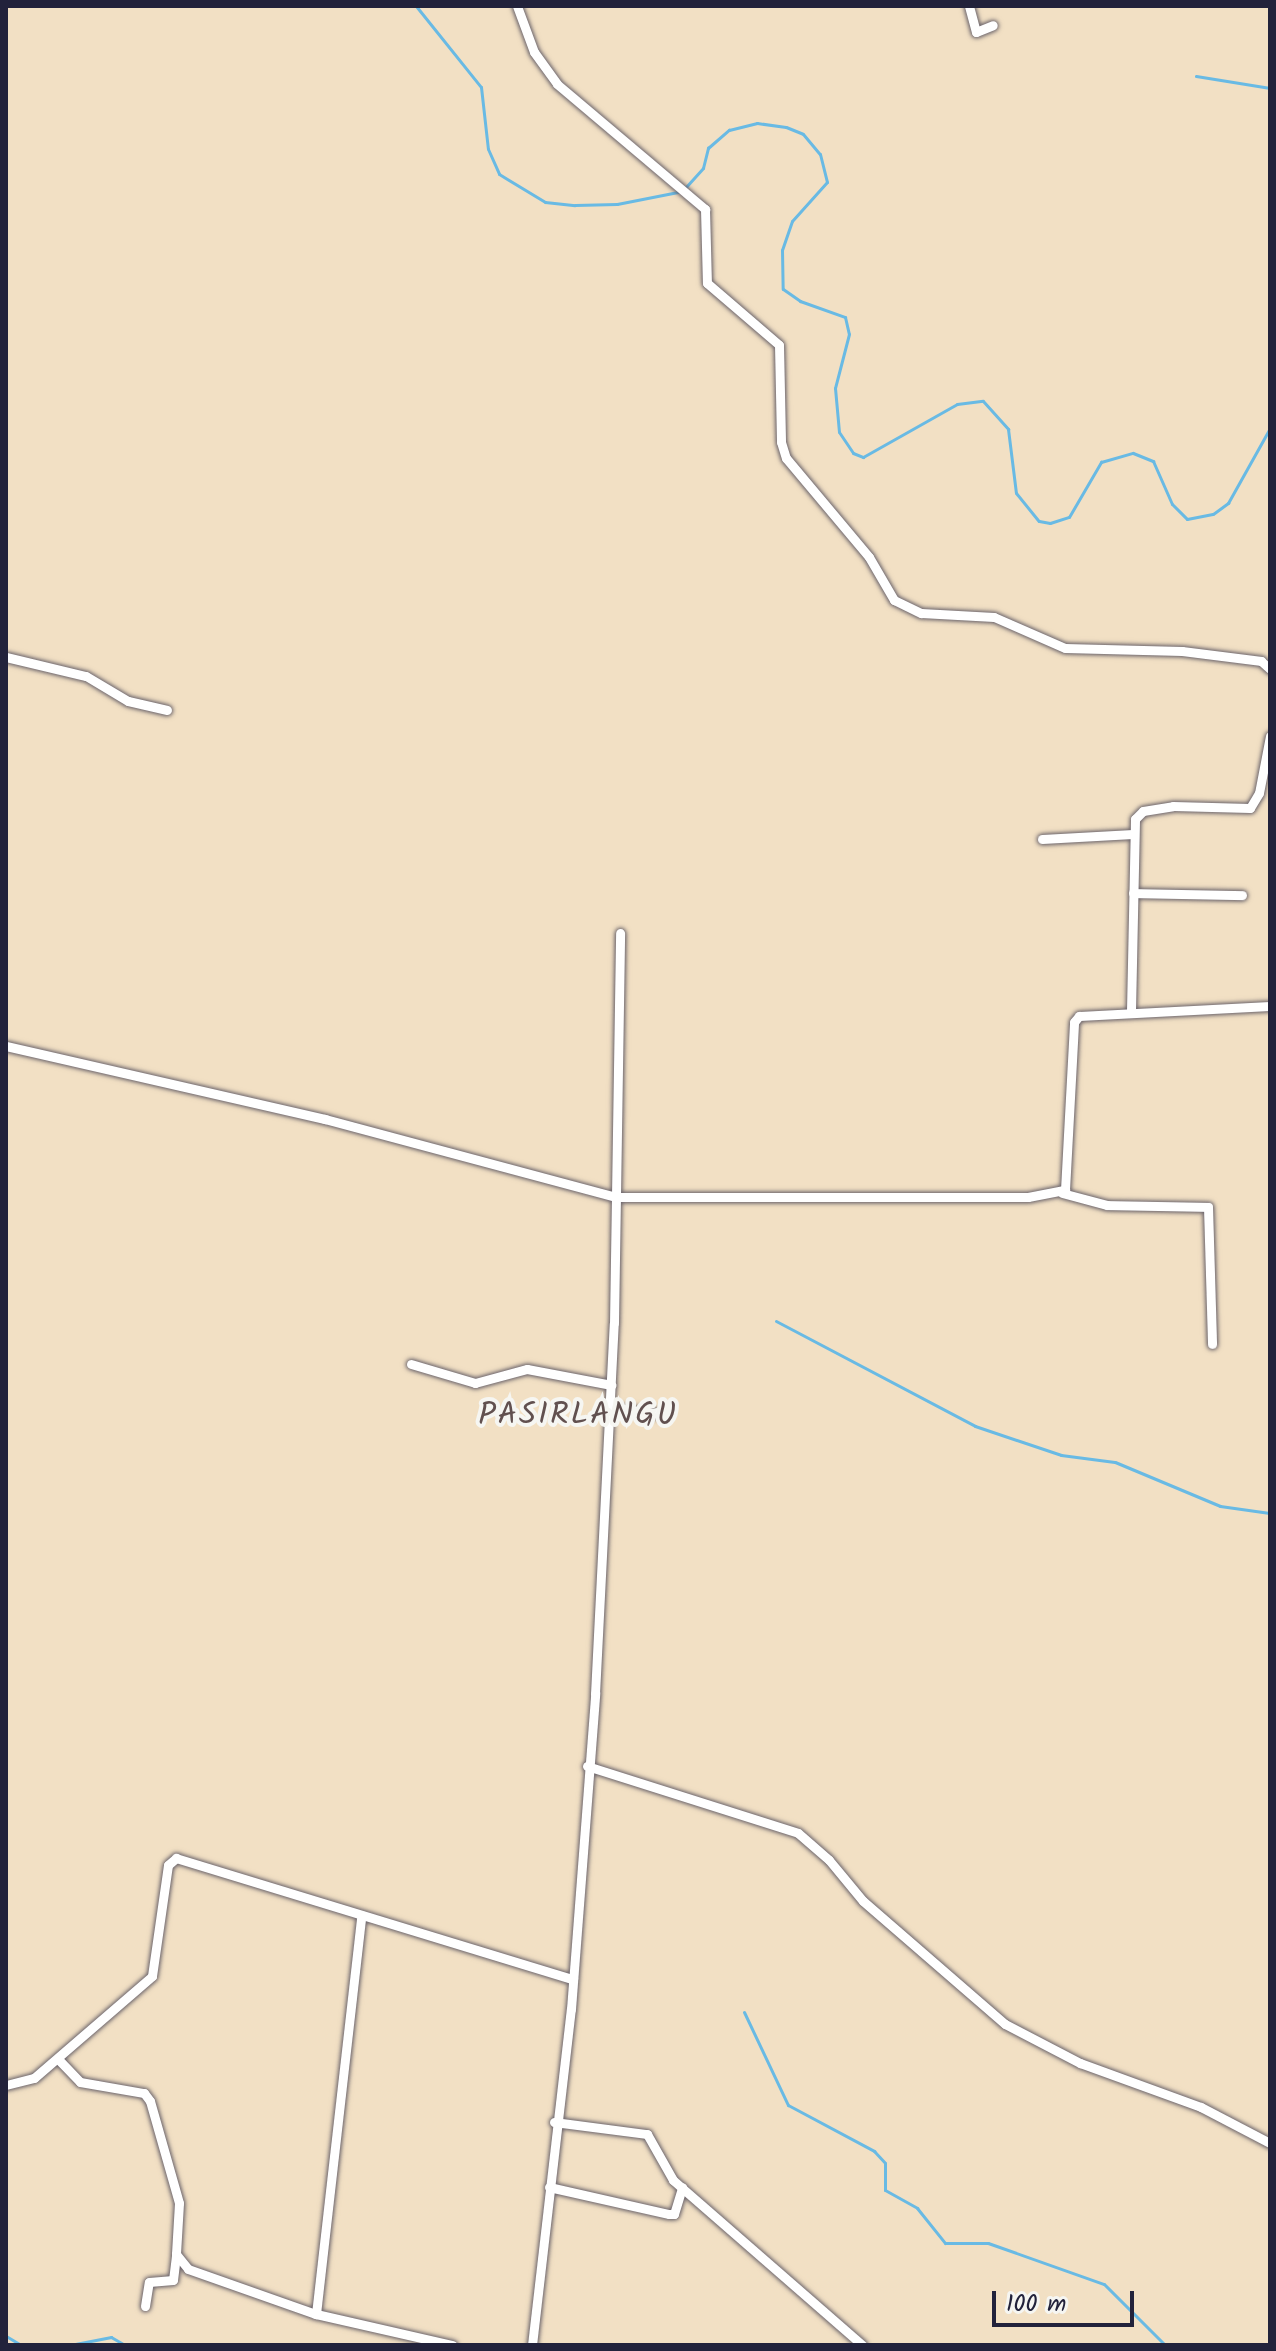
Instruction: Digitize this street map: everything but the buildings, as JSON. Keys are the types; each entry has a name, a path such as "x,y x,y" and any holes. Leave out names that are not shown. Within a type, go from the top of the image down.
{"street":[{"path":"517,6 534,52 557,84 705,209 707,283 779,345 781,442 786,458 869,557 894,600 921,613 994,617 1065,648 1182,651 1261,661 1270,669"},
{"path":"969,6 976,32 993,25"},
{"path":"6,657 86,676 128,701 167,710"},
{"path":"1131,1011 1133,834 1143,811 1250,808 1259,793 1270,736"},
{"path":"1042,839 1133,834"},
{"path":"1133,893 1242,895"},
{"path":"532,2345 554,2122 573,1979 611,1408 620,933"},
{"path":"1062,1193 1070,1167 1074,1022 1085,1013 1270,1006"},
{"path":"6,1046 325,1119 616,1197 1062,1193 1107,1205 1208,1207 1212,1344"},
{"path":"411,1364 475,1383 527,1369 612,1385"},
{"path":"611,1408 663,1414"},
{"path":"587,1766 798,1833 829,1860 863,1901 1005,2024 1080,2063 1201,2107 1270,2143"},
{"path":"6,2085 24,2083 58,2059 154,1974 168,1865 174,1859 573,1979"},
{"path":"316,2314 361,1916"},
{"path":"58,2059 80,2082 144,2093 150,2101 179,2203 173,2280 149,2282 145,2306"},
{"path":"554,2122 640,2129 682,2187 862,2345"},
{"path":"549,2187 674,2214 682,2187"},
{"path":"176,2254 188,2269 316,2314 453,2345"}],"waterway":[{"path":"416,6 481,87 488,149 499,174 545,202 617,204 678,192"},
{"path":"1196,76 1270,88"},
{"path":"685,188 703,168 708,148 729,130 757,123 786,127 803,134 820,154 827,182 792,221 782,250 783,289 800,301 845,317 849,334 835,388 839,432 853,453 863,457 957,404 983,401 1008,429 1016,493 1039,521 1050,523 1069,517 1101,462 1133,453 1153,461 1172,504 1187,519 1213,514 1228,503 1270,428"},
{"path":"776,1321 975,1426 1061,1455 1115,1462 1220,1506 1270,1513"},
{"path":"744,2012 788,2105 874,2151 885,2163 885,2190 917,2208 945,2243 988,2243 1104,2284 1165,2345"},
{"path":"6,2336 21,2345"},
{"path":"70,2345 111,2337 125,2345"}],"district":[{"name":"PASIRLANGU","path":"578,1416"}]}
